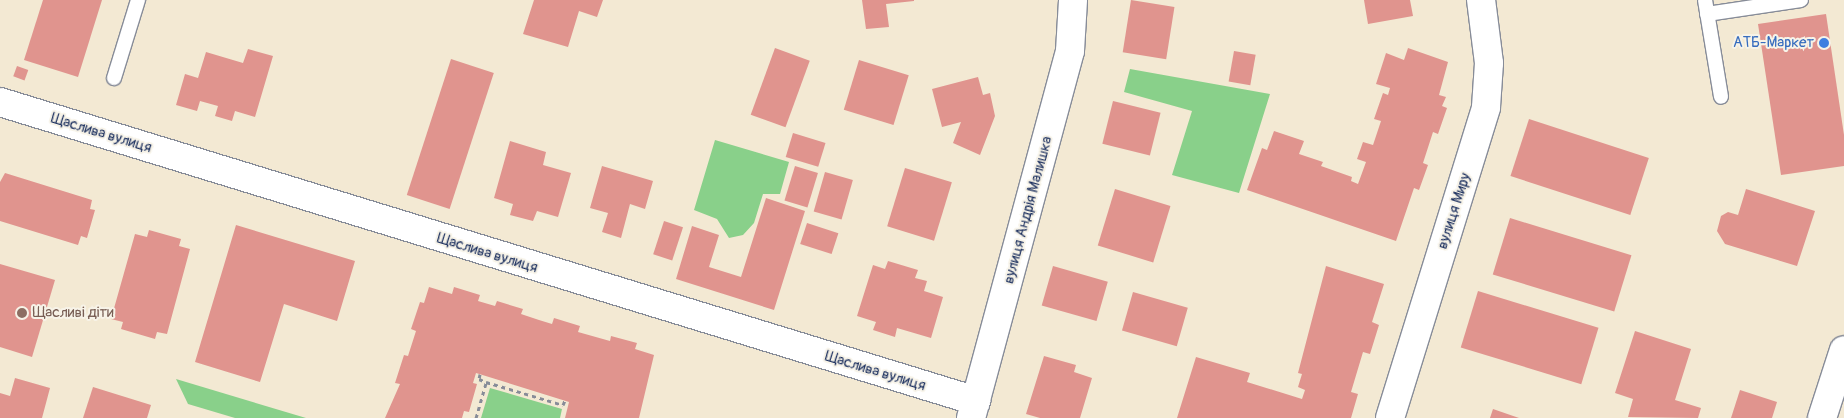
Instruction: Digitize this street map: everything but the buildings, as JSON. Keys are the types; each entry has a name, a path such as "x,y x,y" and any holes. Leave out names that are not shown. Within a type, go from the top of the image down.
{"street":[{"name":"вулиця Андрія Малишка","path":"973,409 1070,50 1073,0"},
{"name":"вулиця Миру","path":"1390,418 1486,107 1489,63 1481,0"},
{"name":"Щаслива вулиця","path":"0,102 973,409"},
{"path":"1832,403 1844,350"}],"lane":[{"path":"114,78 138,0"},
{"path":"1705,0 1721,97"},
{"path":"1707,14 1800,0"}],"path":[{"path":"480,374 479,379 486,382 563,405 564,400"},
{"path":"476,418 486,382"}],"green space":[{"path":"1130,69 1270,94 1239,193 1172,175 1192,111 1124,92"},
{"path":"715,140 789,162 780,194 763,194 754,223 743,235 729,238 717,219 694,210"},
{"path":"176,379 306,418 235,418 188,404"},
{"path":"490,388 562,409 560,418 481,418"}],"place":[{"name":"АТБ-Маркет","path":"1824,43"},
{"name":"Щасливі діти","path":"22,313"}]}
